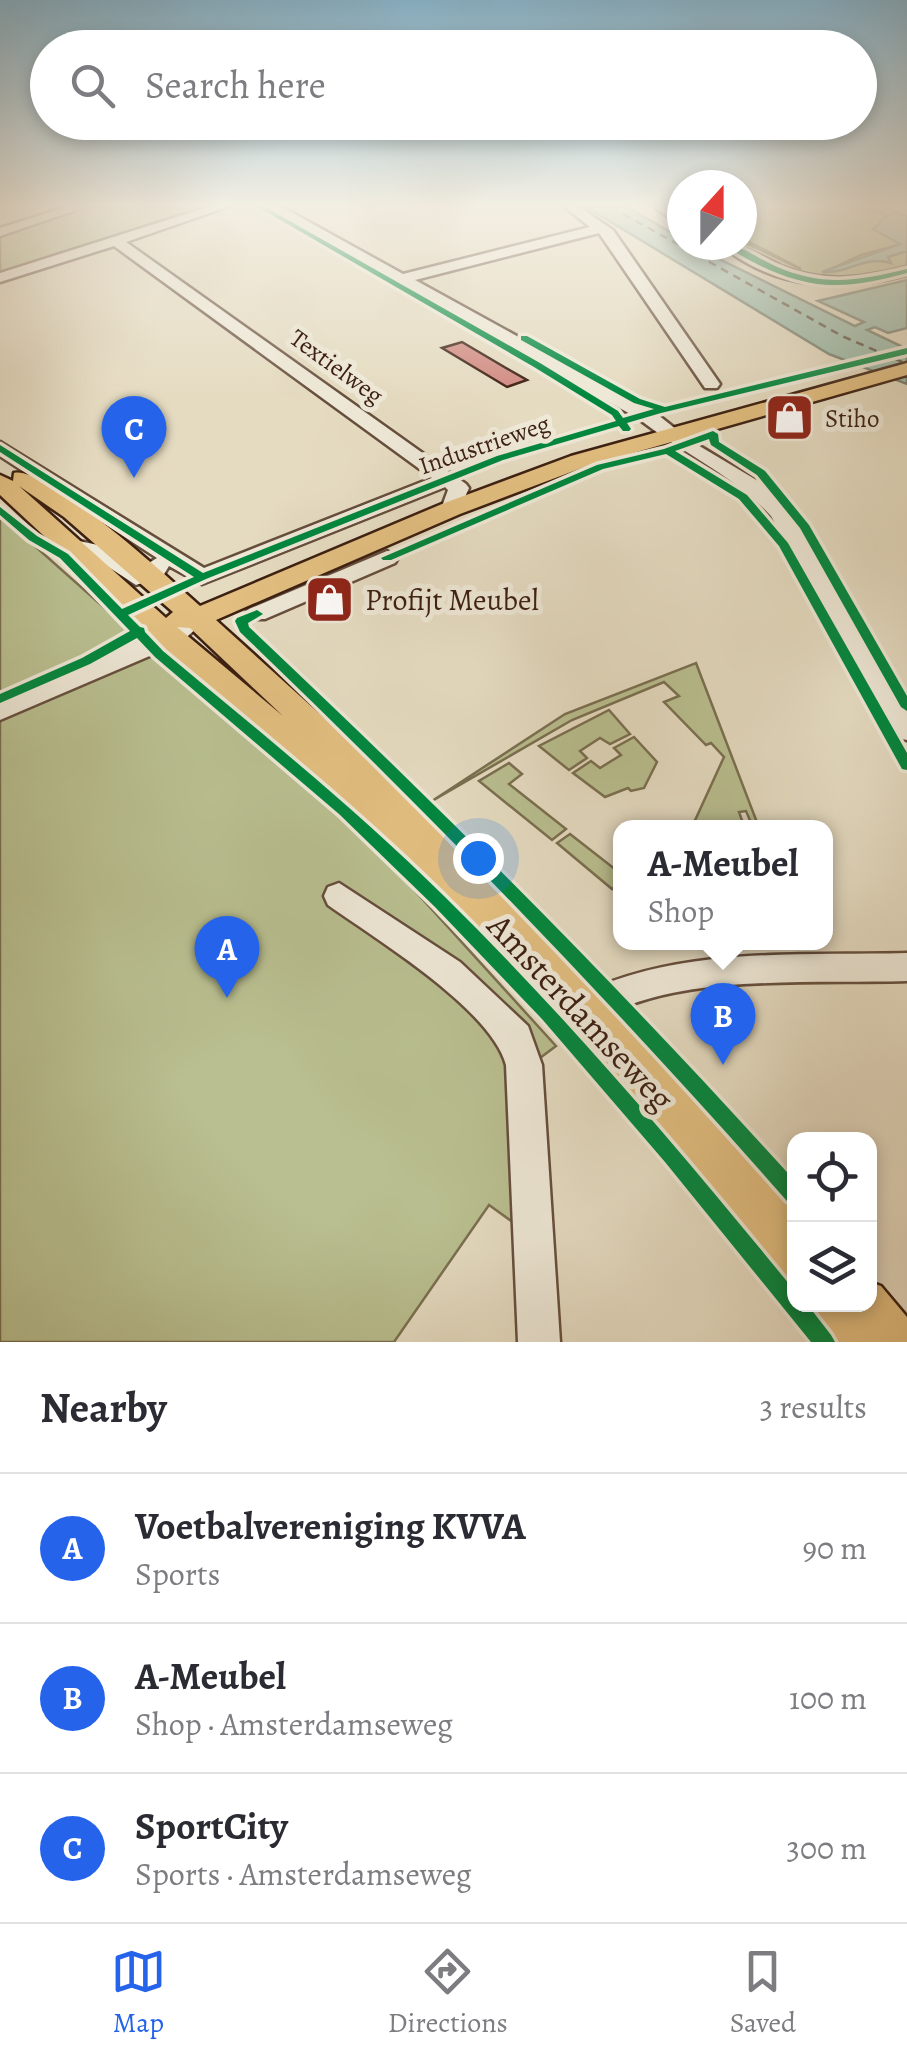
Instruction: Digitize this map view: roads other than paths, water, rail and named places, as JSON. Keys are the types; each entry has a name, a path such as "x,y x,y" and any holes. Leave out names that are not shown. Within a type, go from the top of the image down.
{"main road":[{"name":"Industrieweg","path":"871,373 907,357"},
{"name":"Industrieweg","path":"179,619 452,492 664,429 871,373 907,368"},
{"name":"Amsterdamseweg","path":"0,463 154,562 179,619 523,961 787,1264"},
{"name":"Amsterdamseweg","path":"0,482 138,606 179,619 455,858 596,1004 790,1222"},
{"name":"Industrieweg","path":"179,619 375,556 452,492"},
{"path":"829,1312 853,1342"},
{"path":"870,1312 896,1342"}],"street":[{"path":"0,278 26,270"},
{"name":"Textielweg","path":"156,270 452,492"},
{"path":"383,270 664,429 758,489 780,513 907,731"},
{"path":"400,279 437,270"},
{"path":"631,270 711,384"},
{"path":"781,270 808,282 846,283 907,271"},
{"name":"Amsterdamseweg","path":"0,448 154,562 202,577"},
{"name":"Industrieweg","path":"202,577 452,492"},
{"name":"Amsterdamseweg","path":"74,547 100,552 136,578 154,562"},
{"name":"Industrieweg","path":"257,614 375,556"},
{"path":"0,711 179,619"},
{"path":"338,896 448,972 516,1037 524,1065 539,1342"},
{"path":"604,1052 596,1004 624,988 664,979 907,968"}],"place":[{"name":"Stiho","path":"790,418"},
{"name":"SportCity","path":"134,478"},
{"name":"Profijt Meubel","path":"330,600"},
{"name":"Voetbalvereniging KVVA","path":"227,998"},
{"name":"A-Meubel","path":"723,1065"}]}
